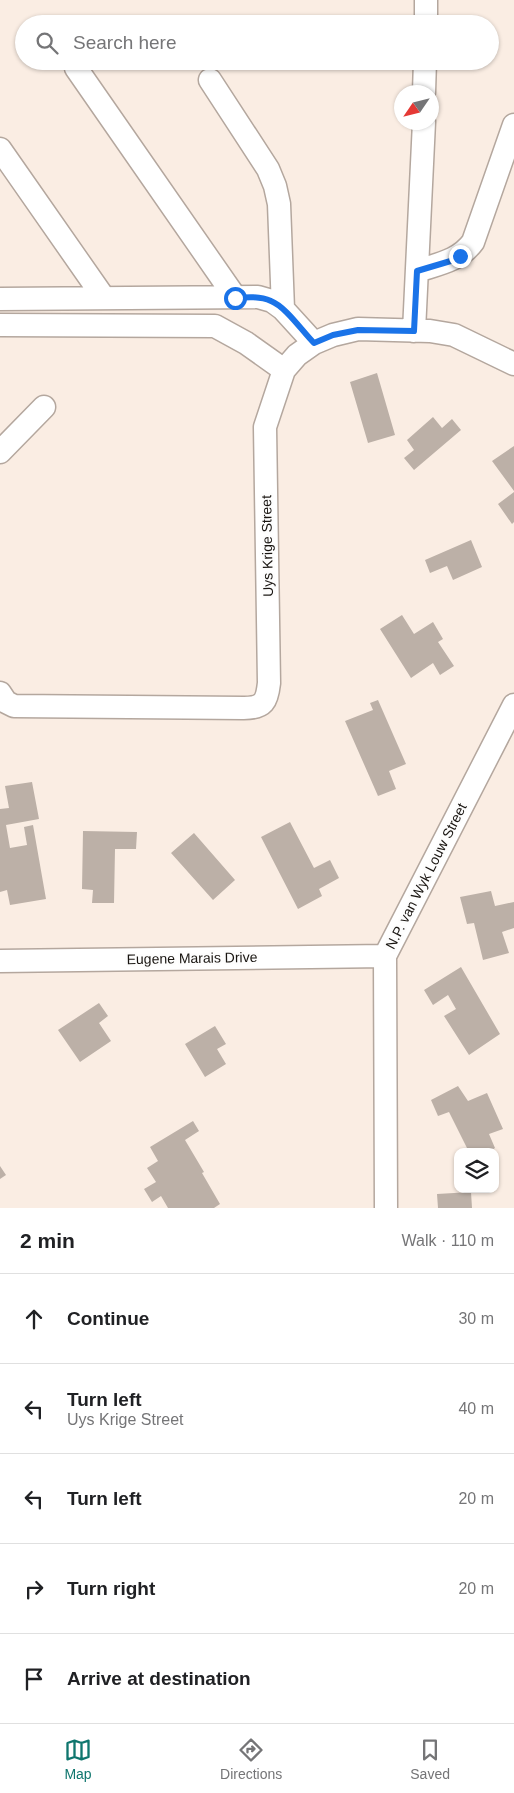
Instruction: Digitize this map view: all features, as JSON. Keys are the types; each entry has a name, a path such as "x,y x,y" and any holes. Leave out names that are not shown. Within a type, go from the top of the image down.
{"street":[{"path":"426,0 426,15"},
{"path":"77,70 235,298"},
{"path":"424,85 425,70"},
{"path":"210,80 268,169 275,186 279,204 283,309"},
{"path":"417,271 454,260 467,250 473,242 514,125"},
{"path":"414,331 424,130"},
{"path":"0,150 104,298"},
{"path":"0,299 258,297 272,301 283,309 314,343"},
{"path":"0,325 215,326 246,343 284,370"},
{"name":"Uys Krige Street","path":"0,693 6,702 14,706 253,708 259,706 264,702 268,693 265,427 284,370 297,355 314,343 333,335 358,330 414,331 454,335 514,364"},
{"path":"0,452 44,407"},
{"name":"N.P. van Wyk Louw Street","path":"386,1208 385,956 514,704"},
{"name":"Eugene Marais Drive","path":"0,961 385,956"}],"building":[{"path":"377,373 395,435 368,443 350,382"},
{"path":"433,417 442,428 452,419 461,430 414,470 404,458 414,450 407,440"},
{"path":"514,446 514,491 492,461"},
{"path":"514,492 514,522 512,524 498,504"},
{"path":"471,540 482,567 453,580 447,566 430,573 425,560"},
{"path":"402,615 414,634 433,622 443,639 438,642 454,666 440,675 433,663 411,678 380,629"},
{"path":"378,700 406,764 389,771 396,789 378,796 345,721 373,710 370,703"},
{"path":"32,782 39,819 6,825 10,848 27,845 24,827 33,825 46,899 10,905 7,890 0,892 0,809 9,808 5,786"},
{"path":"290,822 314,868 330,860 339,878 319,889 322,896 298,909 261,837"},
{"path":"83,831 137,832 136,849 115,849 114,903 92,903 93,890 82,889"},
{"path":"194,833 235,880 213,900 171,853"},
{"path":"491,891 495,906 514,902 514,928 502,932 509,953 483,960 474,923 467,924 460,897"},
{"path":"461,967 500,1034 469,1055 444,1016 456,1009 448,995 433,1005 424,990"},
{"path":"99,1003 108,1016 99,1023 111,1041 80,1062 58,1030"},
{"path":"215,1026 226,1044 217,1049 226,1064 205,1077 185,1044"},
{"path":"458,1086 468,1101 487,1093 503,1129 489,1134 495,1148 467,1148 449,1112 438,1116 431,1100"},
{"path":"193,1121 199,1131 185,1140 220,1204 214,1208 168,1208 161,1196 152,1202 144,1189 156,1182 147,1168 158,1161 150,1147"},
{"path":"0,1166 6,1175 0,1179"},
{"path":"471,1193 472,1208 438,1208 437,1194"}],"route":[{"path":"235,298 258,297 272,301 283,309 314,343 333,335 358,330 414,331 417,271 454,260 460,256"}]}
